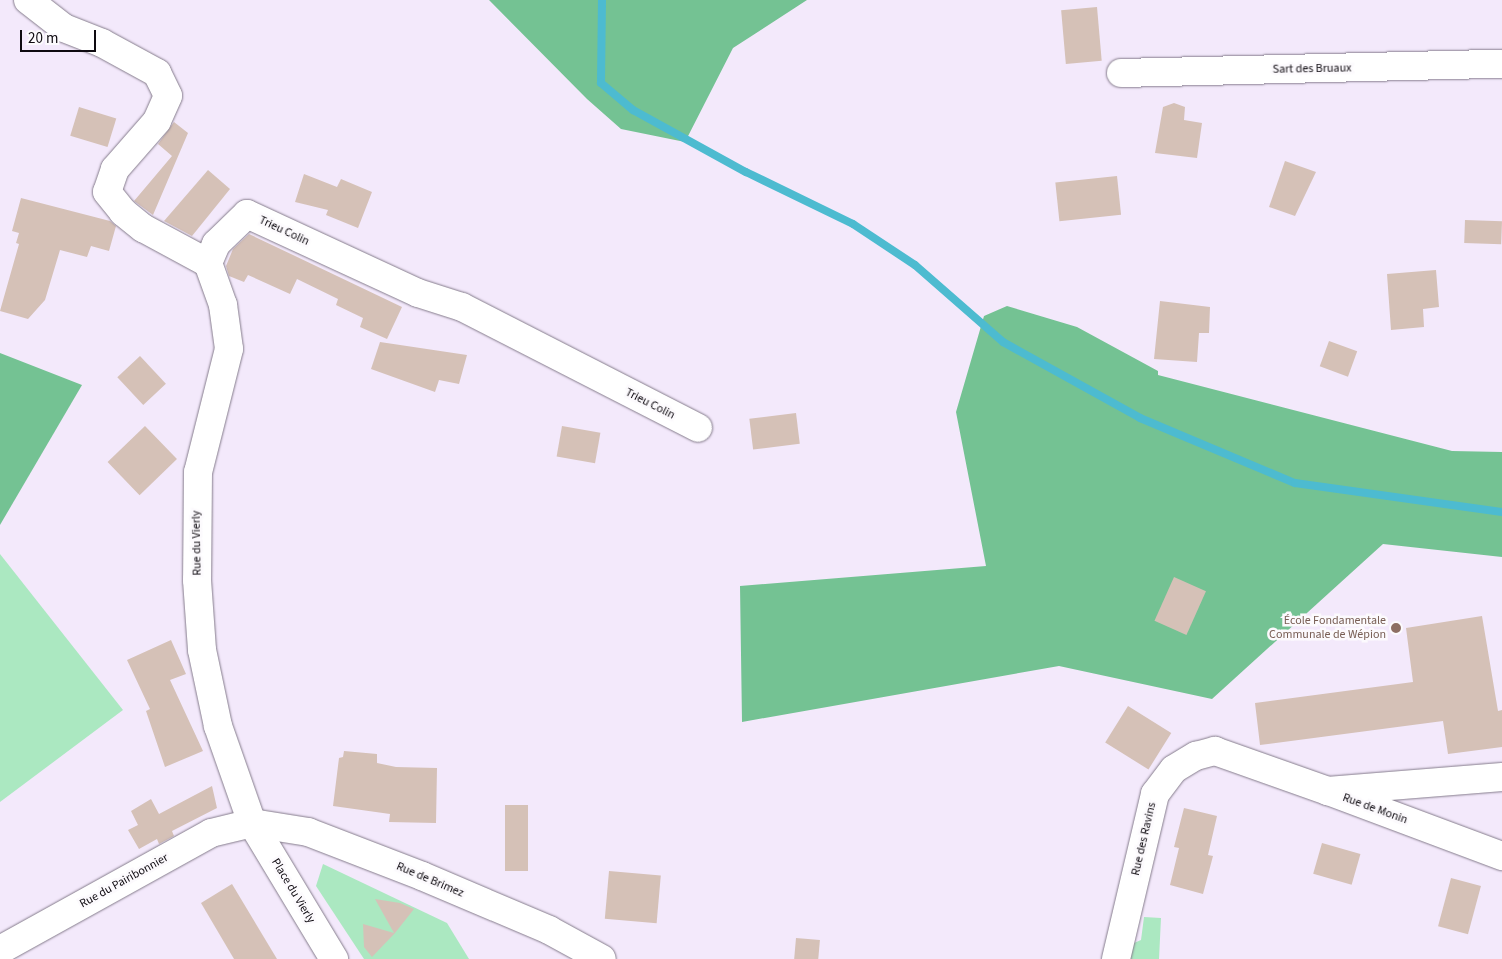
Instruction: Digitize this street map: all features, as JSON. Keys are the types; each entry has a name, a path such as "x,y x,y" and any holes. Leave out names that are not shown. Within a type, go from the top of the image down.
{"street":[{"path":"28,0 64,28 102,43 157,73 168,96 156,121 115,170 107,192 123,212 143,228 208,263"},
{"name":"Sart des Bruaux","path":"1121,73 1502,64"},
{"name":"Trieu Colin","path":"208,263 216,244 247,214 418,293 462,307 698,428"},
{"name":"Rue du Vierly","path":"208,263 223,306 230,349 198,472 197,580 202,650 218,726 252,823"},
{"name":"Rue des Ravins","path":"1116,959 1155,794 1174,769 1196,756 1215,751 1328,791"},
{"name":"Rue de Monin","path":"1328,791 1502,777"},
{"name":"Rue de Monin","path":"1328,791 1502,856"},
{"name":"Rue du Pairibonnier","path":"0,950 211,833 252,823"},
{"name":"Place du Vierly","path":"252,823 334,959"},
{"name":"Rue de Brimez","path":"252,823 308,832 414,872 549,930 602,959"}],"green space":[{"path":"489,0 807,0 733,48 685,142 621,129 587,99"},
{"path":"1007,306 1077,327 1158,371 1158,375 1452,451 1502,452 1502,557 1383,544 1212,699 1059,666 742,722 740,586 986,566 956,412 984,316"},
{"path":"0,353 82,385 0,525"},
{"path":"0,554 123,710 0,802"},
{"path":"323,864 447,923 469,959 364,959 316,886"},
{"path":"1144,917 1161,918 1159,959 1125,959 1127,946 1141,940"}],"building":[{"path":"1097,7 1102,61 1066,64 1061,10"},
{"path":"1174,103 1185,107 1184,120 1202,123 1197,158 1155,153 1163,107"},
{"path":"79,107 116,118 108,147 70,136"},
{"path":"174,122 188,133 153,215 134,201 172,156 158,144"},
{"path":"1285,161 1316,172 1295,216 1269,207"},
{"path":"208,170 230,189 192,236 164,221"},
{"path":"304,174 337,187 341,179 372,192 358,228 326,215 328,210 295,202"},
{"path":"1117,176 1121,215 1059,221 1055,182"},
{"path":"21,198 110,221 116,226 109,251 91,246 87,257 60,250 45,300 28,319 0,311 19,244 16,243 19,233 12,231"},
{"path":"1465,220 1502,221 1501,244 1464,243"},
{"path":"249,234 402,307 387,339 360,327 363,318 336,305 338,299 297,279 290,294 248,275 244,282 229,276 226,266 233,249"},
{"path":"1436,270 1439,307 1423,309 1424,327 1391,330 1387,274"},
{"path":"1160,301 1210,307 1209,333 1199,333 1197,362 1154,359"},
{"path":"1329,341 1357,351 1348,377 1320,366"},
{"path":"380,342 467,355 459,384 439,380 435,392 371,369"},
{"path":"140,356 166,384 143,405 117,377"},
{"path":"796,413 800,444 753,449 749,419"},
{"path":"145,426 177,459 140,495 108,462"},
{"path":"562,426 600,433 595,463 557,457"},
{"path":"1174,577 1206,591 1186,635 1154,621"},
{"path":"1482,616 1498,711 1502,710 1502,747 1448,754 1443,721 1260,745 1255,703 1413,682 1406,628"},
{"path":"171,640 186,674 170,680 203,751 165,767 146,711 150,709 127,660"},
{"path":"1128,706 1171,733 1148,769 1105,742"},
{"path":"344,751 377,754 377,763 396,767 437,768 436,823 389,822 390,814 333,806 339,758 343,757"},
{"path":"212,786 217,808 172,831 174,836 159,844 157,839 139,849 128,830 138,825 131,811 151,799 159,814"},
{"path":"505,805 528,805 528,871 505,871"},
{"path":"1184,808 1217,816 1208,855 1213,856 1203,894 1170,885 1179,848 1174,847"},
{"path":"1322,843 1360,854 1352,885 1313,874"},
{"path":"609,871 661,876 657,923 605,919"},
{"path":"1451,878 1481,886 1468,934 1438,926"},
{"path":"232,884 277,959 234,959 201,903"},
{"path":"375,899 400,903 414,909 395,933 372,957 364,947 363,924 394,933"},
{"path":"796,938 820,940 818,959 794,959"}],"waterway":[{"path":"602,0 601,83 633,110 746,172 853,224 915,265 1003,342 1140,418 1295,483 1502,512"}],"place":[{"name":"École Fondamentale Communale de Wépion","path":"1396,628"}]}
